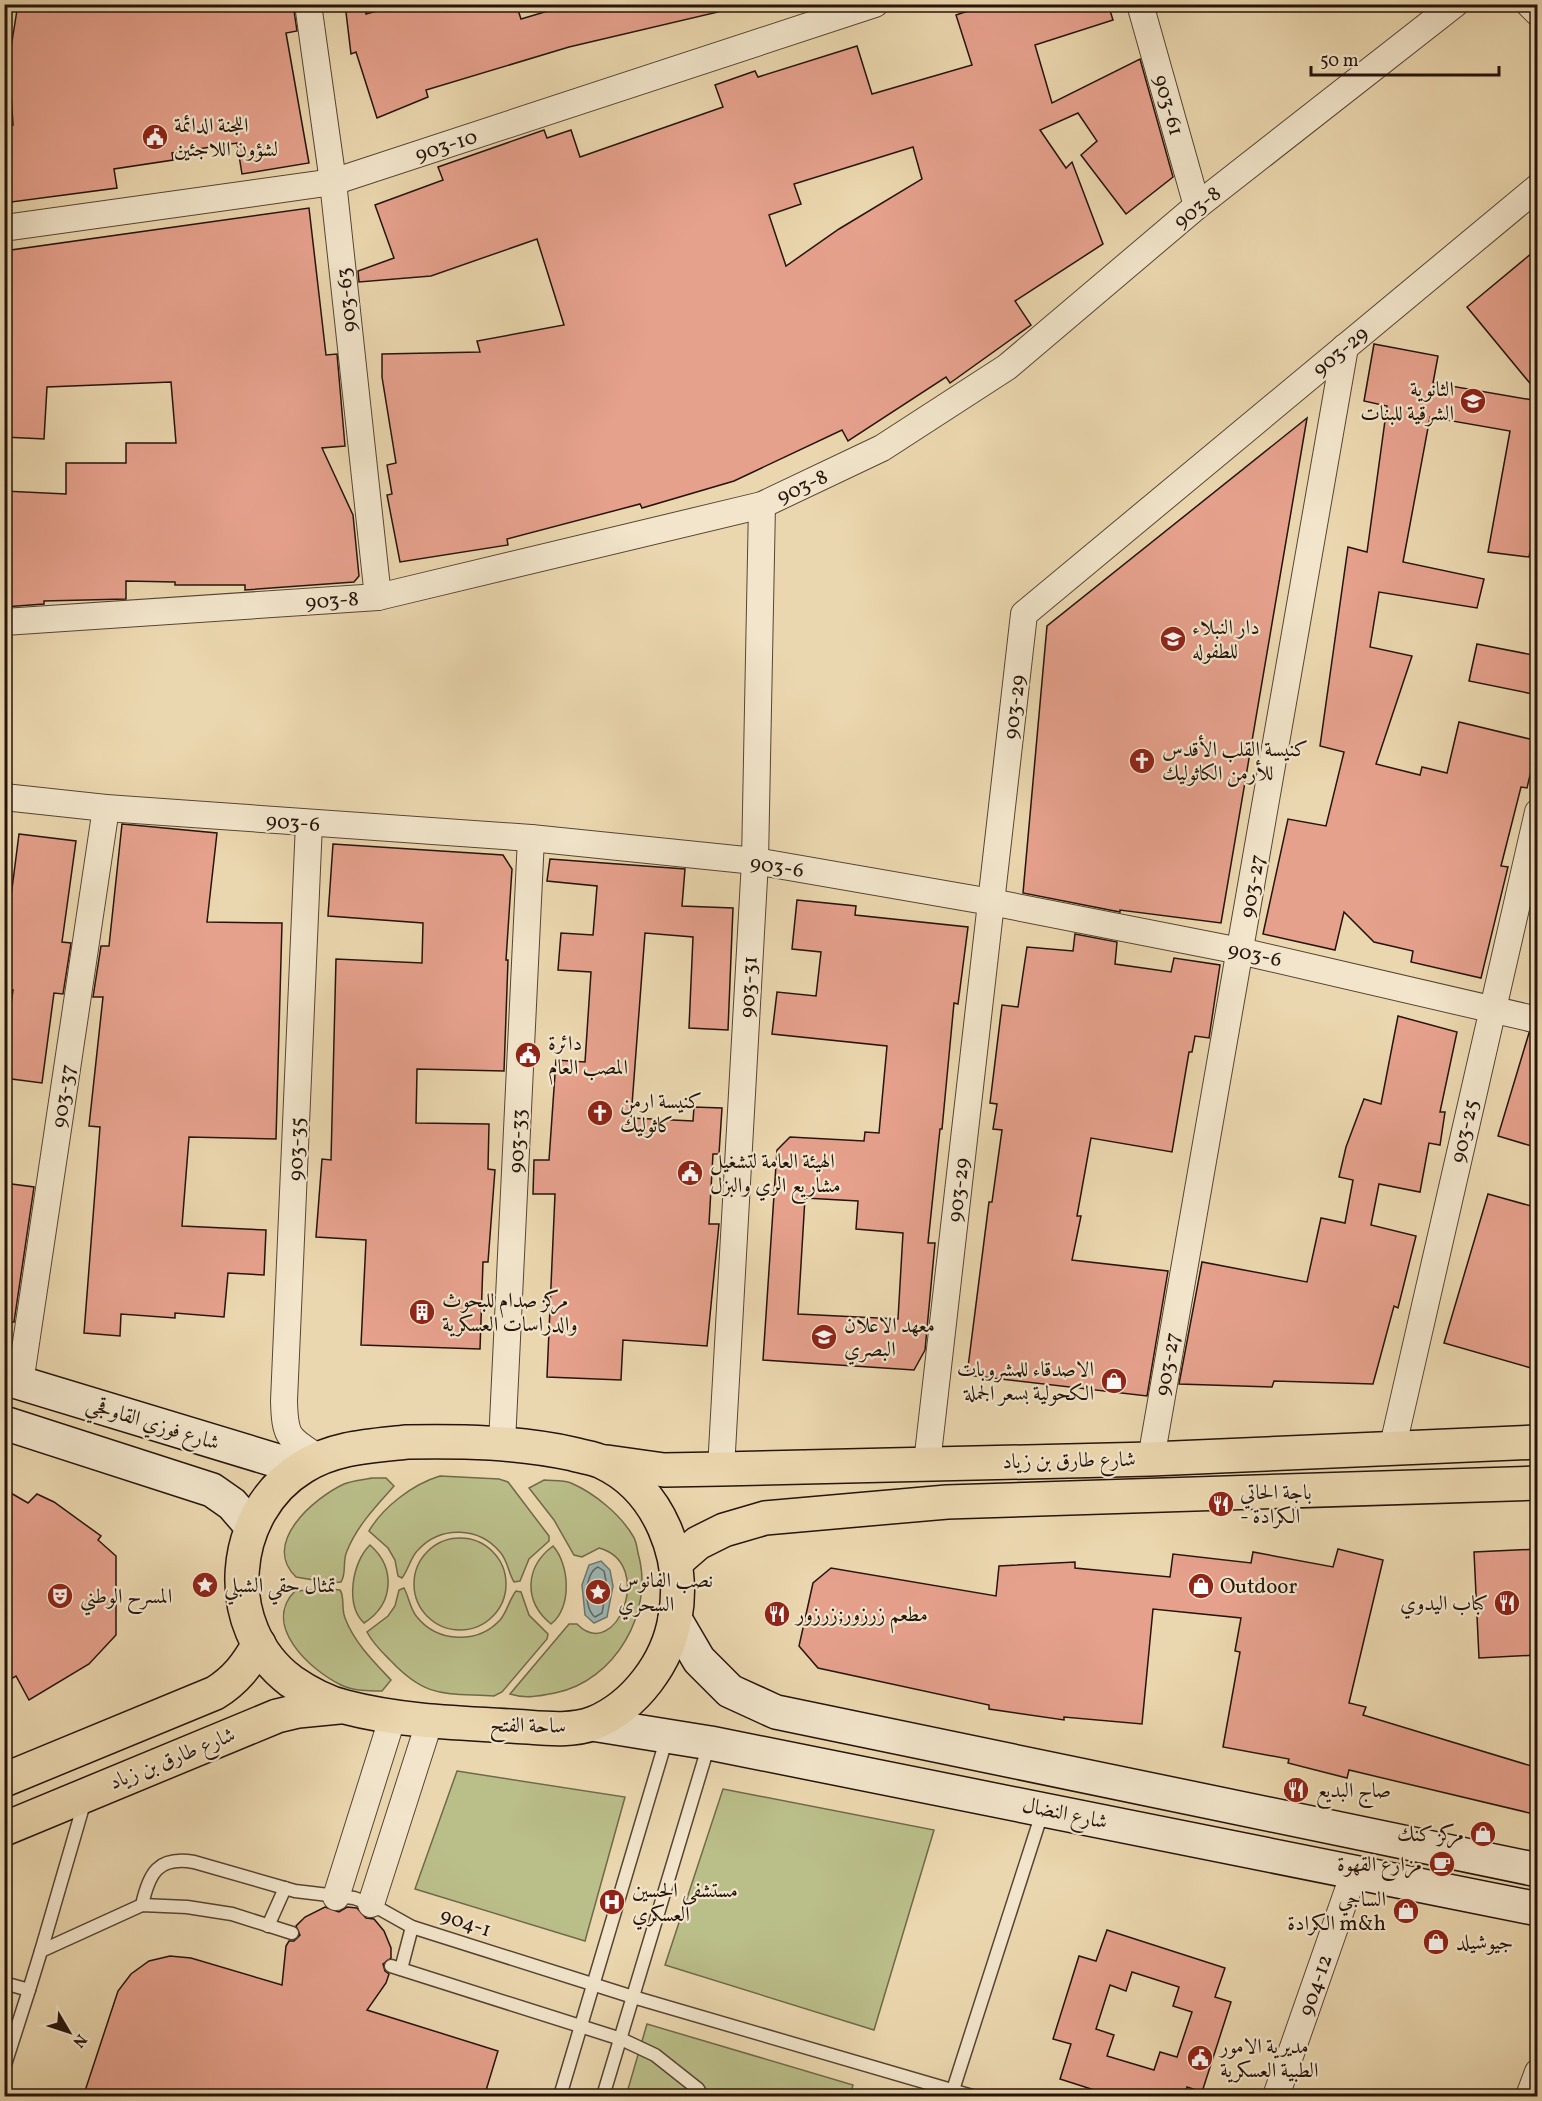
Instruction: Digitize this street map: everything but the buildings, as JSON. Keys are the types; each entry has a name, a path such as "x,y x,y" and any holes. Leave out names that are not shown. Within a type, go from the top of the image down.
{"main road":[{"name":"شارع فوزي القاوقجي","path":"12,1381 310,1463"},
{"name":"شارع فوزي القاوقجي","path":"4,1423 212,1490 232,1504 252,1527"},
{"name":"ساحة الفتح","path":"407,1442 502,1443 552,1450 601,1461 636,1486 650,1503 666,1531 676,1562 679,1586 675,1619 670,1640 657,1666 640,1690 618,1709 592,1724 557,1728 393,1716 344,1707 308,1692 289,1679 259,1644 250,1626 241,1586 243,1556 252,1527 264,1504 281,1484 310,1463 348,1449 407,1442"},
{"name":"شارع طارق بن زياد","path":"601,1461 664,1470 1151,1459 1538,1442"},
{"name":"شارع طارق بن زياد","path":"676,1562 698,1543 724,1530 765,1518 947,1502 1538,1483"},
{"name":"شارع النضال","path":"675,1619 699,1660 730,1691 776,1712 1538,1870"},
{"name":"شارع طارق بن زياد","path":"4,1780 215,1694 232,1682 247,1665 259,1644"},
{"name":"شارع طارق بن زياد","path":"4,1829 277,1716 320,1707 344,1707"},
{"name":"شارع النضال","path":"592,1724 710,1743 1538,1909"}],"street":[{"name":"903-63","path":"308,4 333,182 378,597"},
{"name":"903-10","path":"4,228 333,182 874,4"},
{"name":"903-61","path":"1140,4 1197,206"},
{"name":"903-8","path":"4,621 378,597 762,505 882,448 1007,367 1197,206 1455,4"},
{"path":"1529,4 1538,14"},
{"name":"903-29","path":"927,1463 1024,614 1538,187"},
{"name":"903-27","path":"1151,1459 1345,347"},
{"name":"903-31","path":"721,1468 755,861 762,505"},
{"name":"903-6","path":"4,797 106,808 531,838 755,861 991,902 1240,951 1538,1020"},
{"name":"903-37","path":"12,1381 106,808"},
{"name":"903-25","path":"1392,1450 1538,813"},
{"name":"903-35","path":"309,823 284,1428 310,1463"},
{"name":"903-33","path":"502,1443 531,838"},
{"path":"336,1897 393,1716"},
{"path":"371,1904 430,1720"},
{"name":"904-12","path":"1276,2097 1354,1873"},
{"path":"1529,2097 1538,2072"}],"lane":[{"path":"560,2097 667,1736"},
{"path":"603,2097 710,1743"},
{"path":"5,2062 29,1990 87,1793"},
{"path":"951,2094 1044,1809"},
{"name":"904-1","path":"142,1905 146,1885 154,1872 165,1863 180,1859 285,1888 371,1904 412,1927 951,2094 972,2097"},
{"path":"268,1926 285,1888"},
{"path":"40,1951 142,1905 209,1910 292,1934"},
{"path":"412,1927 396,1967 621,2039 655,2055 698,2089 702,2097"},
{"path":"4,1983 29,1990"}],"green space":[{"path":"440,1476 499,1479 508,1482 549,1536 549,1541 529,1559 520,1581 514,1582 503,1555 491,1544 482,1538 460,1532 438,1536 427,1542 415,1553 402,1578 398,1576 395,1560 388,1548 369,1531 390,1505 419,1485"},
{"path":"386,1478 394,1486 351,1542 341,1582 331,1583 296,1577 287,1564 285,1550 288,1536 296,1523 306,1511 332,1491 347,1483"},
{"path":"544,1480 568,1482 580,1487 606,1505 628,1528 636,1544 642,1575 641,1598 635,1620 625,1641 612,1659 596,1674 576,1686 555,1693 521,1696 510,1694 569,1624 577,1624 591,1633 605,1631 616,1621 624,1607 627,1589 625,1572 616,1557 599,1548 582,1557 574,1555 554,1520 529,1488"},
{"path":"460,1538 477,1542 492,1552 502,1567 506,1584 502,1601 492,1616 477,1626 460,1630 443,1626 428,1616 418,1601 414,1584 418,1567 428,1552 443,1542"},
{"path":"370,1545 384,1564 388,1586 381,1606 364,1623 354,1606 353,1584 359,1562"},
{"path":"553,1546 563,1564 566,1586 563,1608 551,1624 536,1605 531,1584 537,1564"},
{"path":"404,1588 415,1614 426,1626 447,1636 458,1637 481,1633 491,1628 500,1620 516,1591 521,1592 529,1615 548,1634 547,1639 502,1692 494,1696 449,1694 426,1688 404,1673 378,1648 367,1632 388,1616 395,1606 399,1590"},
{"path":"340,1590 344,1614 353,1635 391,1680 382,1691 351,1688 329,1678 304,1658 286,1632 283,1618 286,1604 295,1591"},
{"path":"457,1771 625,1797 585,1941 415,1889"},
{"path":"723,1789 934,1830 874,2030 665,1965"},
{"path":"647,2024 853,2085 850,2096 626,2096"}],"water":[{"path":"601,1561 610,1570 613,1586 607,1617 594,1623 585,1615 582,1585 589,1565"}],"place":[{"name":"اللجنة الدائمة لشؤون اللاجئين","path":"155,137"},
{"name":"الثانوية الشرقية للبنات","path":"1473,401"},
{"name":"دار النبلاء للطفوله","path":"1173,639"},
{"name":"كنيسة القلب الأقدس للأرمن الكاثوليك","path":"1142,761"},
{"name":"دائرة المصب العام","path":"528,1055"},
{"name":"كنيسة ارمن كاثوليك","path":"600,1113"},
{"name":"الهيئة العامة لتشغيل مشاريع الري والبزل","path":"690,1173"},
{"name":"مركز صدام للبحوث والدراسات العسكرية","path":"422,1312"},
{"name":"معهد الاعلان البصري","path":"824,1337"},
{"name":"الاصدقاء للمشروبات الكحولية بسعر الجملة","path":"1114,1381"},
{"name":"باجة الحاتي - الكرادة","path":"1221,1504"},
{"name":"تمثال حقي الشبلي","path":"205,1585"},
{"name":"Outdoor","path":"1201,1586"},
{"name":"نصب الفانوس السحري","path":"598,1592"},
{"name":"المسرح الوطني","path":"60,1596"},
{"name":"كباب اليدوي","path":"1507,1603"},
{"name":"مطعم زرزور;زرزور","path":"777,1614"},
{"name":"صاج البديع","path":"1296,1790"},
{"name":"مركز كنك","path":"1483,1834"},
{"name":"مزارع القهوة","path":"1442,1864"},
{"name":"مستشفى الحسين العسكري","path":"612,1902"},
{"name":"الساجي الكرادة m&h","path":"1406,1911"},
{"name":"جيوشيلد","path":"1436,1942"},
{"name":"مديرية الامور الطبية العسكرية","path":"1200,2058"}]}
